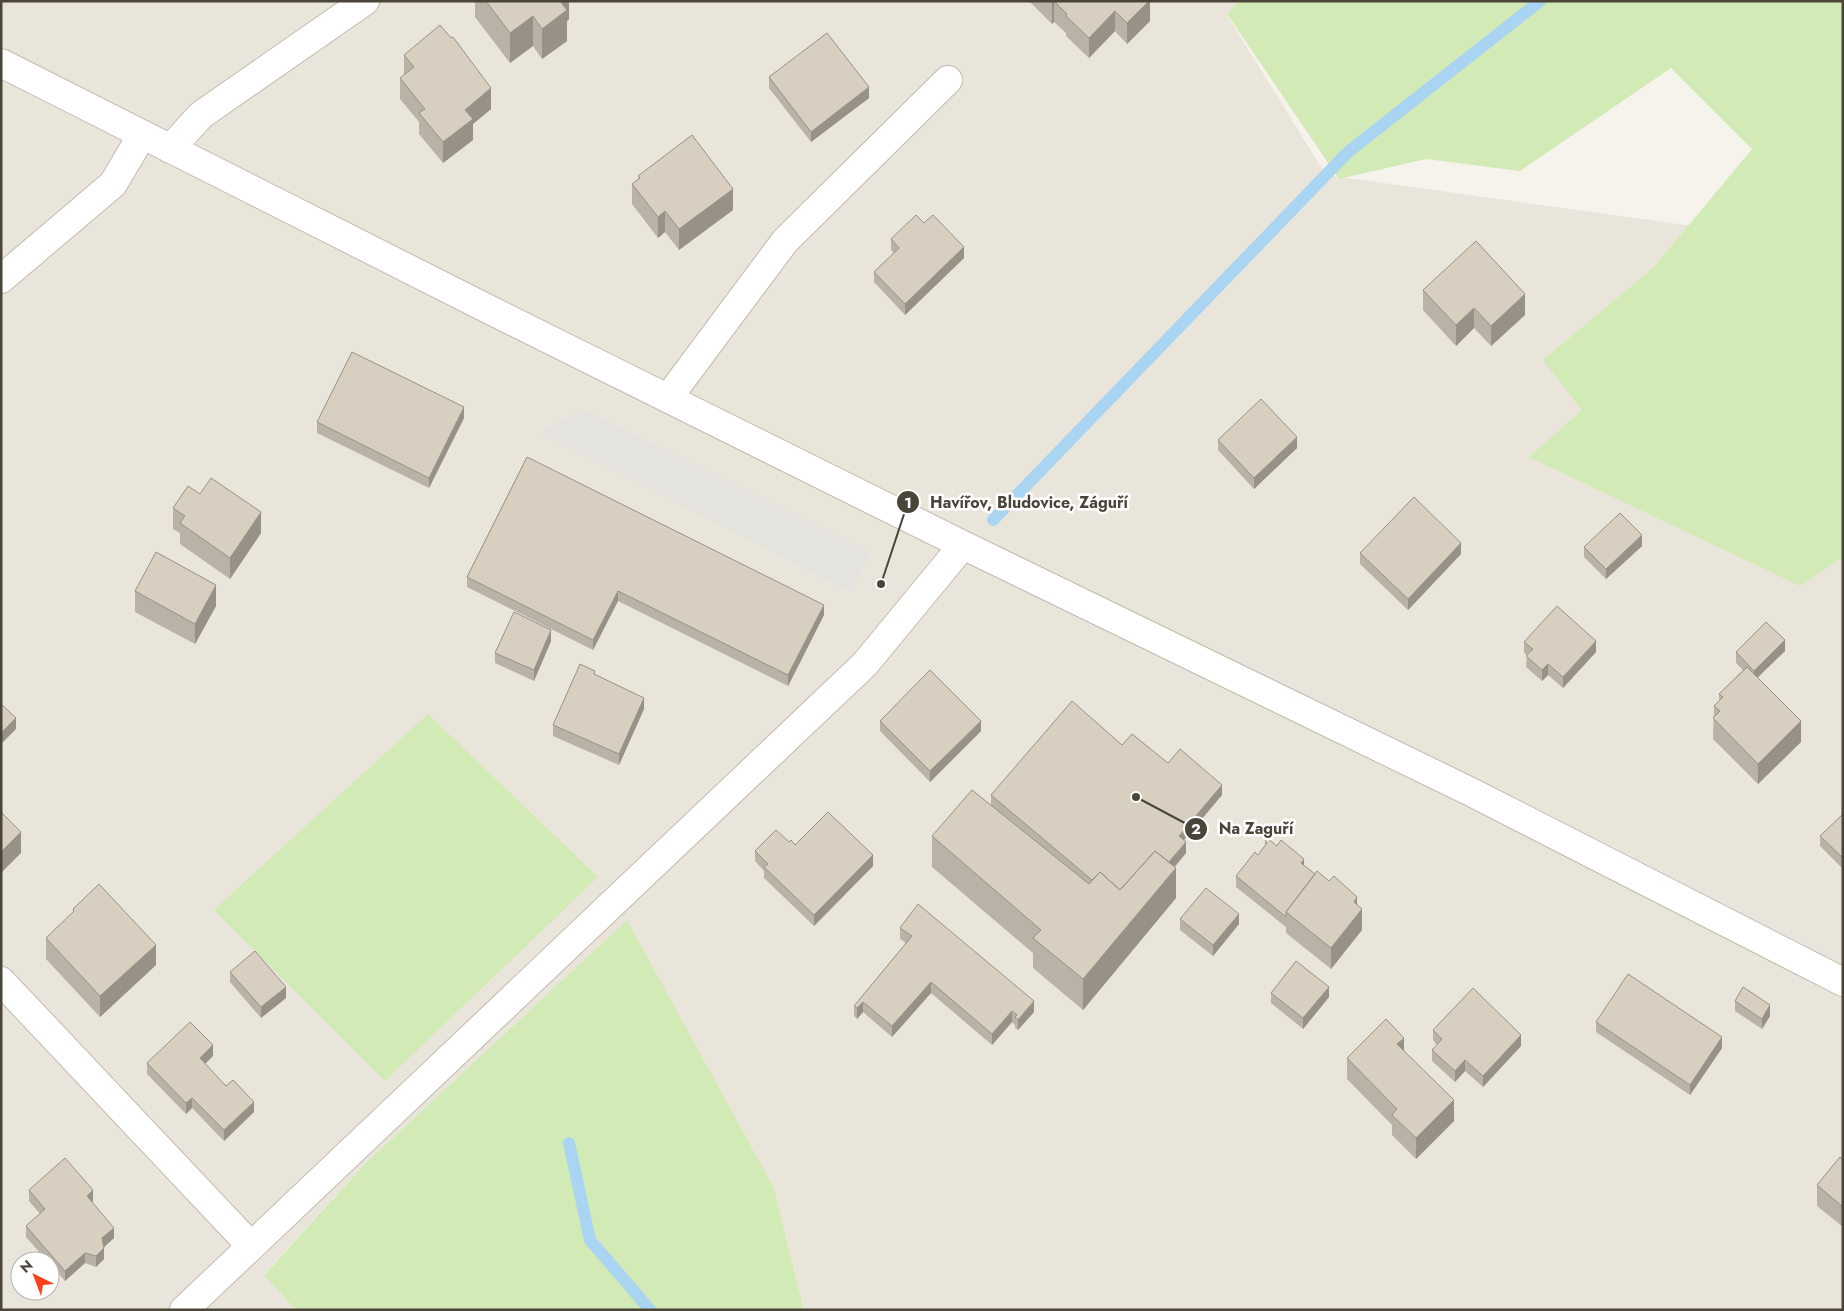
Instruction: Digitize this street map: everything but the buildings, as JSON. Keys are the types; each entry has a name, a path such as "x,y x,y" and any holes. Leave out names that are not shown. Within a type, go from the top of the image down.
{"street":[{"path":"170,149 201,114 364,1"},
{"path":"1,63 963,545 1471,792 1843,982"},
{"path":"668,398 785,241 948,80"},
{"path":"1,280 113,184 142,135"},
{"path":"184,1310 865,664 963,545"},
{"path":"1,981 251,1246"}],"shaded area":[{"path":"1,1 1239,1 1227,15 1326,175 1843,247 1843,1310 804,1310 774,1188 627,921 365,1164 264,1274 296,1310 1,1310"},
{"path":"583,409 870,551 852,593 539,433"}],"green space":[{"path":"1239,1 1843,1 1843,557 1800,586 1529,457 1582,410 1543,360 1653,268 1752,149 1671,68 1520,171 1426,159 1339,179 1227,14"},
{"path":"428,714 598,877 385,1081 214,910"},
{"path":"627,920 774,1188 804,1310 296,1310 264,1275 365,1164"}],"waterway":[{"path":"993,520 1348,152 1540,1"},
{"path":"569,1143 590,1240 650,1310"}],"place":[{"name":"Havířov, Bludovice, Záguří","path":"881,584"},
{"name":"Na Zaguří","path":"1136,797"}]}
